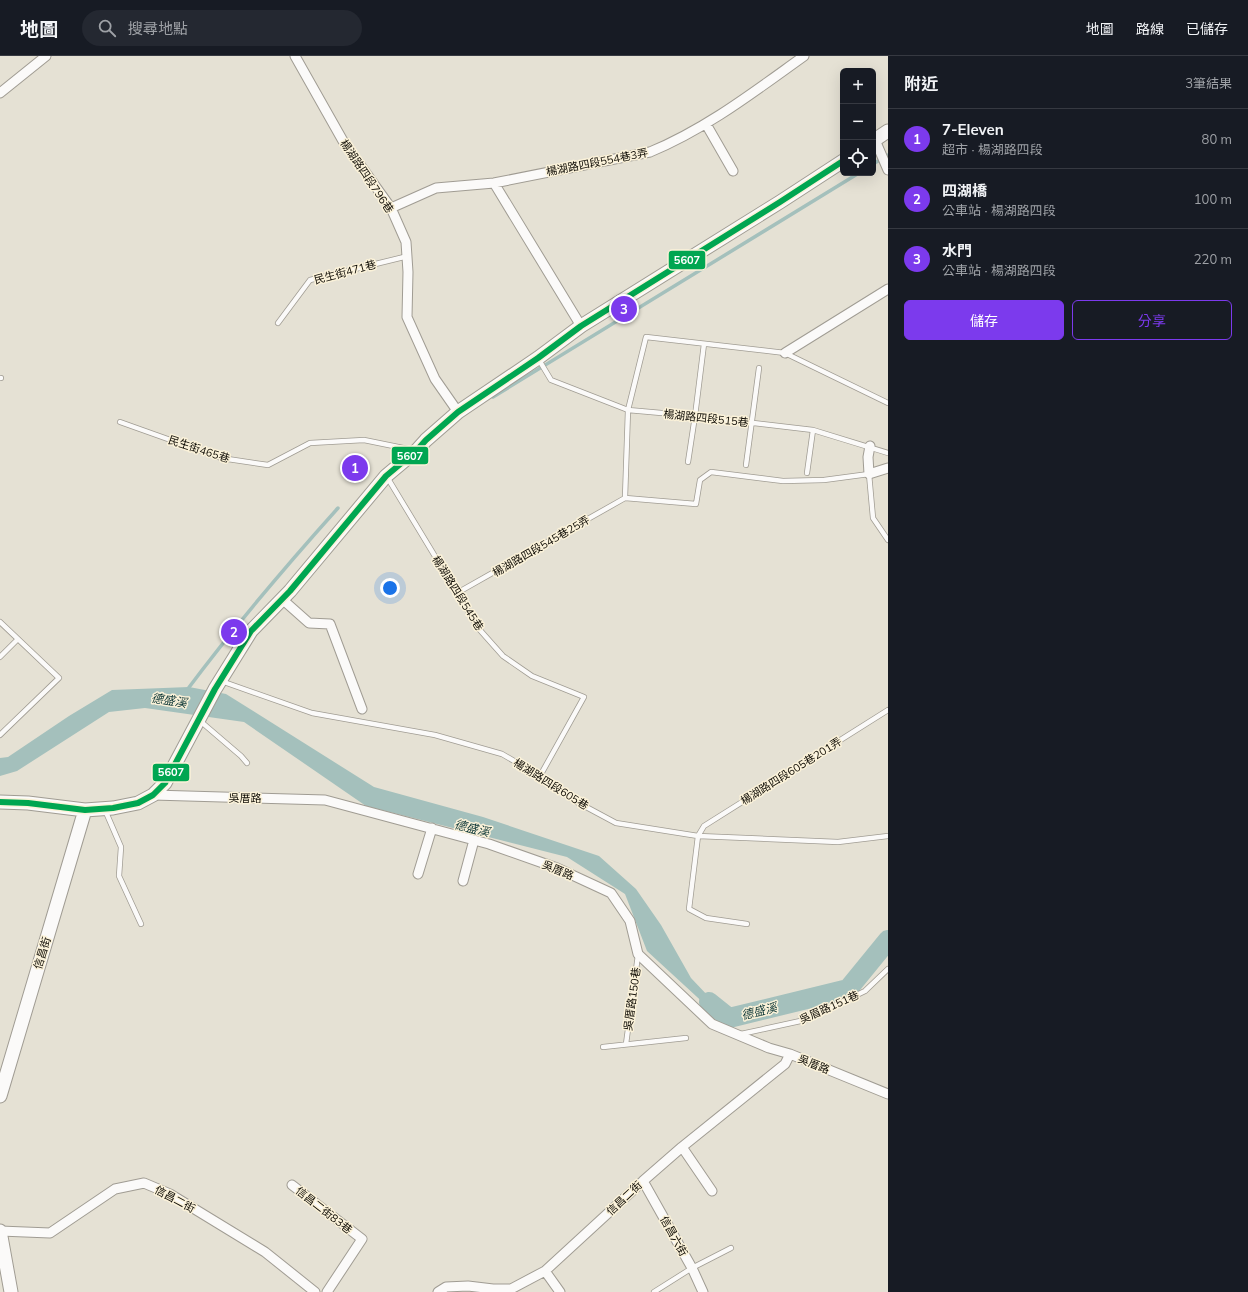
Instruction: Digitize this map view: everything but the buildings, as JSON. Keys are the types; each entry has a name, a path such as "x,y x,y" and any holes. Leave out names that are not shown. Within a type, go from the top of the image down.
{"street":[{"path":"0,93 46,56"},
{"name":"楊湖路四段796巷","path":"295,56 343,141 391,208 406,242 408,256 407,317 435,379 458,412"},
{"name":"楊湖路四段554巷3弄","path":"391,208 436,188 494,182 650,152 673,143 706,124 804,56"},
{"path":"706,124 733,172"},
{"path":"887,168 876,144 888,131"},
{"path":"0,802 28,803 85,810 104,809 138,803 152,796 165,783 217,685 251,631 282,599 386,476 458,412 538,358 581,326 840,163"},
{"path":"494,182 581,326"},
{"path":"785,353 888,289"},
{"path":"870,446 868,457 869,474 888,468"},
{"path":"282,599 309,624 330,624 362,709"},
{"name":"吳厝路","path":"152,796 325,800 489,844 557,868 610,893 630,921 638,954 712,1024 769,1048 790,1054 888,1094"},
{"name":"信昌街","path":"0,1096 85,810"},
{"path":"418,874 432,828"},
{"path":"463,881 474,840"},
{"name":"信昌二街","path":"438,1292 446,1288 468,1286 492,1290 511,1289 545,1271 682,1147 785,1064 790,1054"},
{"path":"682,1147 712,1191"},
{"name":"信昌六街","path":"643,1181 692,1268 703,1292"},
{"name":"信昌二街","path":"0,1231 50,1233 115,1189 144,1183 170,1194 265,1252 315,1292"},
{"name":"信昌二街83巷","path":"292,1185 362,1239 327,1292"},
{"path":"0,1231 12,1292"},
{"path":"545,1271 560,1292"}],"lane":[{"name":"民生街471巷","path":"278,323 310,280 408,256"},
{"path":"888,403 785,353 646,337 628,410 625,498 696,504 700,480 711,472 783,481 824,480 869,474 873,518 888,540"},
{"path":"688,462 704,344"},
{"name":"楊湖路四段515巷","path":"538,358 551,380 628,410 695,416 813,430 870,446 888,453"},
{"path":"746,465 760,368"},
{"name":"民生街465巷","path":"120,422 220,458 268,465 310,443 364,440 416,450"},
{"path":"807,473 813,430"},
{"name":"楊湖路四段545巷","path":"386,476 457,594 480,629 504,656 532,676 584,697 540,776"},
{"name":"楊湖路四段545巷25弄","path":"457,594 625,498"},
{"path":"0,622 60,678 0,734"},
{"path":"0,657 18,640"},
{"name":"楊湖路四段605巷","path":"217,685 312,713 435,735 502,754 540,776 575,801 616,823 698,836 838,842 888,836"},
{"name":"楊湖路四段605巷201弄","path":"698,836 704,826 888,710"},
{"path":"198,719 247,763"},
{"path":"104,809 121,847 119,876 141,924"},
{"path":"698,836 689,909 706,918 747,924"},
{"name":"吳厝路150巷","path":"626,1044 638,954"},
{"name":"吳眉路151巷","path":"739,1035 805,1020 865,991 888,969"},
{"name":"吳厝路150巷","path":"603,1047 686,1038"},
{"path":"654,1292 692,1268 731,1248"}],"water":[{"path":"189,687 226,694 374,787 483,817 599,856 636,889 661,925 691,978 729,1018 721,1019 647,951 625,894 567,857 366,806 244,722 145,708 109,712 17,771 0,776 0,758 8,757 69,716 112,690"}],"waterway":[{"path":"876,162 888,155"},
{"path":"493,397 854,176"},
{"path":"187,690 260,598 338,508"},
{"name":"德盛溪","path":"709,1002 729,1018 848,989 888,940"}],"transit line":[{"name":"5607","path":"0,802 28,803 85,810 113,808 138,803 153,795 165,783 215,689 251,631 290,591 386,476 458,412 538,358 581,326 840,163"}],"place":[{"name":"水門","path":"624,309"},
{"name":"7-Eleven","path":"355,468"},
{"name":"四湖橋","path":"234,632"}]}
